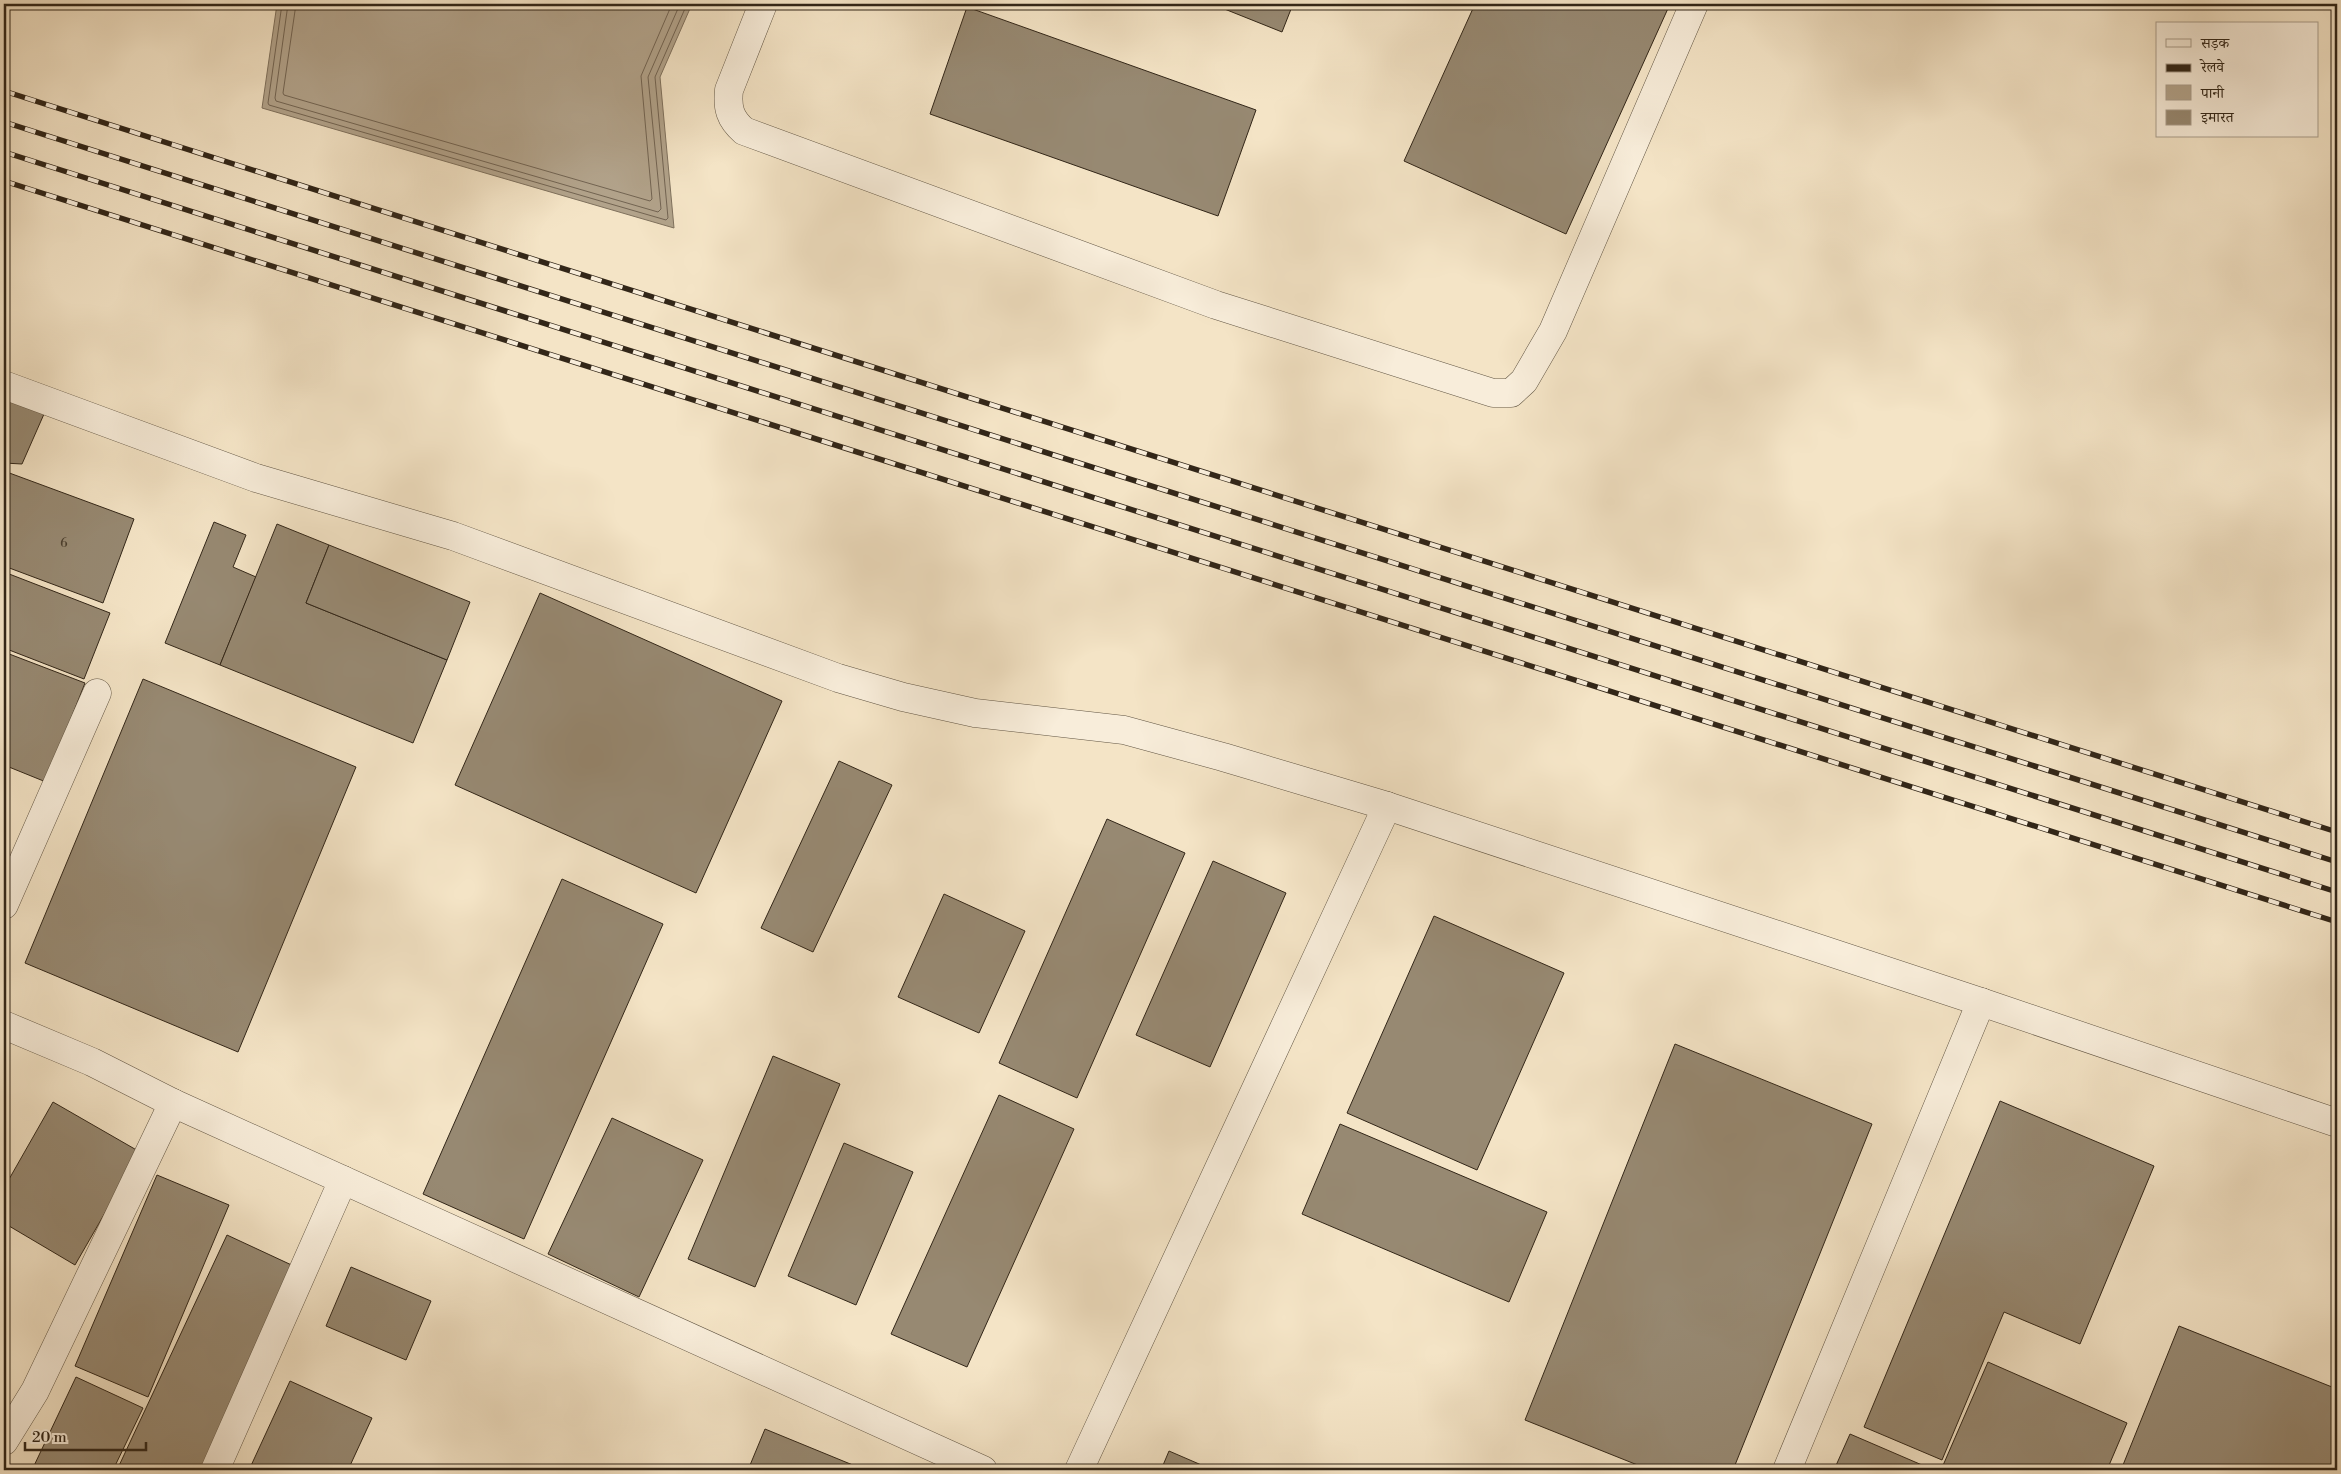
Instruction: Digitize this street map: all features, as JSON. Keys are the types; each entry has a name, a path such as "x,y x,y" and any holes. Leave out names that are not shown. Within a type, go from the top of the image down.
{"street":[{"path":"763,4 729,90 727,103 733,121 744,131 762,140 1216,305 1493,393 1511,393 1524,381 1553,331 1694,4"},
{"path":"4,385 256,478 453,536 838,678 904,697 975,713 1124,730 1223,757 1387,806 1981,1002 2337,1123"},
{"path":"4,905 97,693"},
{"path":"1079,1470 1387,806"},
{"path":"1786,1470 1981,1002"},
{"path":"4,1025 92,1062 173,1103 983,1470"},
{"path":"4,1441 35,1391 173,1103"},
{"path":"215,1470 343,1180"}],"water":[{"path":"277,4 692,4 660,77 674,228 262,108"}],"building":[{"path":"1212,4 1293,4 1282,32"},
{"path":"1475,4 1670,4 1566,234 1404,161"},
{"path":"967,7 1256,110 1218,216 930,114"},
{"path":"4,396 44,414 22,464 4,463"},
{"path":"4,471 134,519 103,603 4,566"},
{"path":"214,522 246,535 233,567 256,577 220,665 165,643"},
{"path":"277,524 329,545 306,603 447,660 413,743 220,665"},
{"path":"329,545 470,602 447,660 306,603"},
{"path":"4,572 110,613 84,679 4,648"},
{"path":"540,593 782,701 696,893 455,785"},
{"path":"4,652 85,683 46,782 4,765"},
{"path":"143,679 356,767 238,1052 25,963"},
{"path":"839,761 892,785 813,952 761,928"},
{"path":"1107,819 1185,853 1077,1098 999,1063"},
{"path":"1213,861 1286,893 1210,1067 1136,1035"},
{"path":"562,879 663,924 524,1239 423,1194"},
{"path":"944,894 1025,931 979,1033 898,997"},
{"path":"1434,916 1564,973 1477,1170 1347,1113"},
{"path":"1675,1044 1872,1124 1733,1470 1650,1470 1525,1420"},
{"path":"773,1056 840,1084 755,1287 688,1259"},
{"path":"999,1095 1074,1129 967,1367 891,1334"},
{"path":"2000,1101 2154,1166 2080,1344 2004,1312 1942,1460 1864,1427"},
{"path":"53,1102 140,1152 75,1265 4,1223 4,1188"},
{"path":"612,1118 703,1160 639,1297 548,1254"},
{"path":"1340,1124 1547,1212 1509,1302 1302,1214"},
{"path":"844,1143 913,1172 856,1305 788,1276"},
{"path":"157,1175 229,1205 148,1397 75,1366"},
{"path":"227,1235 298,1268 203,1470 117,1470"},
{"path":"351,1267 431,1301 406,1360 326,1326"},
{"path":"2179,1326 2337,1389 2337,1452 2330,1470 2121,1470"},
{"path":"1988,1362 2127,1423 2107,1470 1941,1470"},
{"path":"76,1377 143,1408 113,1470 32,1470"},
{"path":"290,1381 372,1418 348,1470 249,1470"},
{"path":"765,1429 865,1470 748,1470"},
{"path":"1850,1434 1922,1465 1920,1470 1834,1470"},
{"path":"1169,1451 1213,1470 1161,1470"}],"railway":[{"path":"4,91 2337,832"},
{"path":"4,122 2337,862"},
{"path":"4,152 2337,892"},
{"path":"4,181 2337,922"}]}
